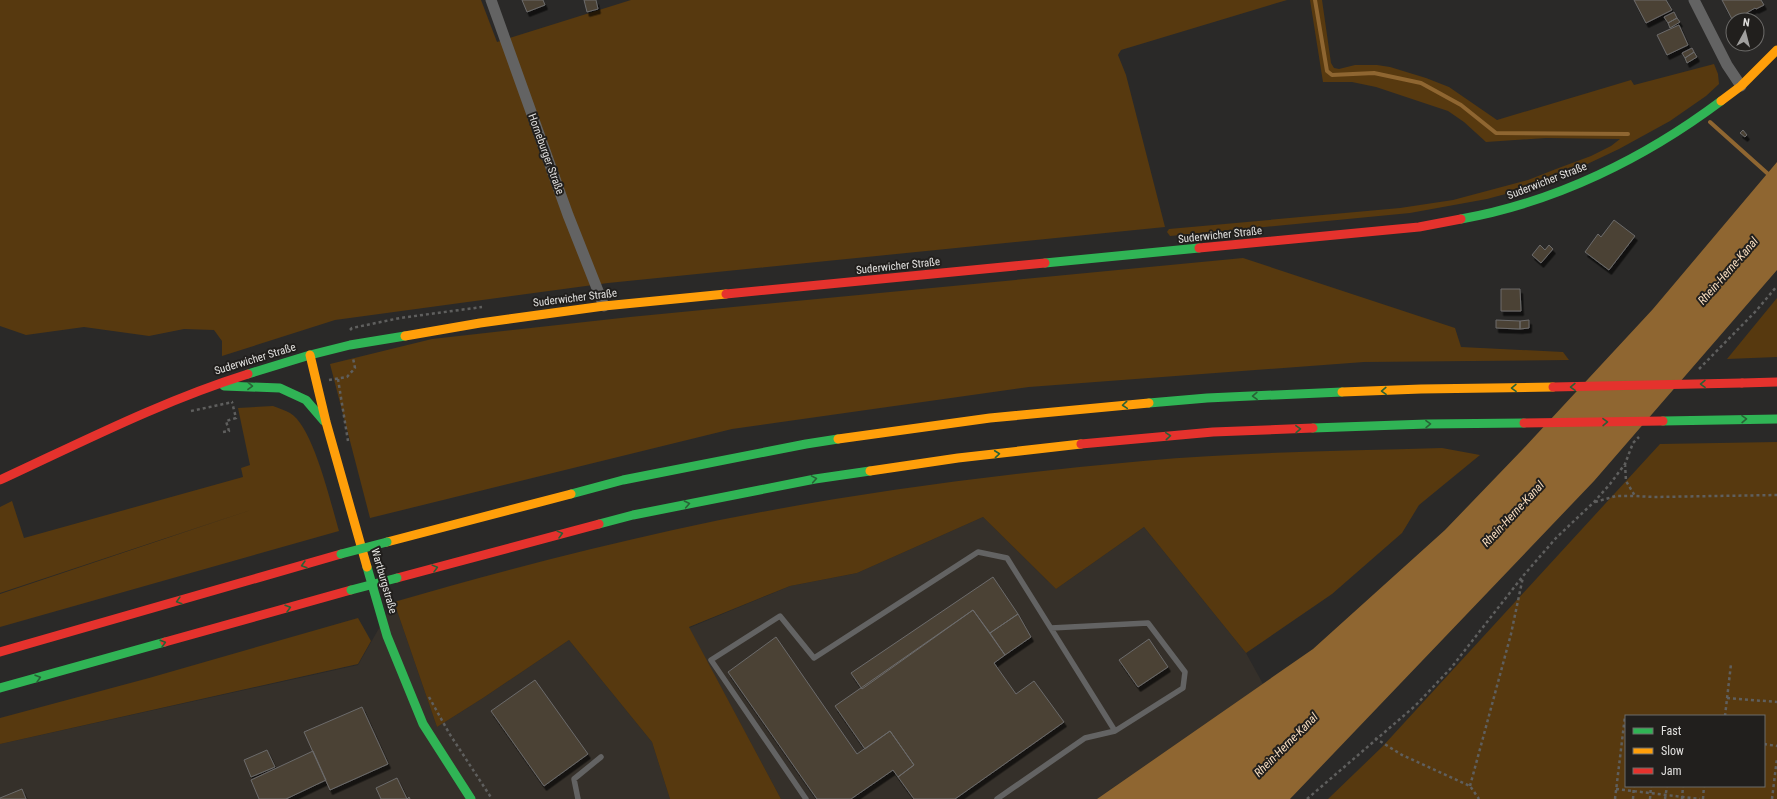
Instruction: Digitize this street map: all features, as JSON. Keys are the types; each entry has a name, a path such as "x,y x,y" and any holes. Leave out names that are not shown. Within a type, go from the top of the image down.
{"main road":[{"name":"Suderwicher Straße","path":"0,480 138,415 211,386 310,355 350,345 480,323 604,306 1403,229 1491,214 1537,200 1625,163 1686,127 1741,86 1777,50"},
{"name":"Wartburgstraße","path":"310,355 315,382 387,636 423,724 471,799"},
{"path":"0,652 341,554 623,480 806,444 982,419 1207,398 1421,389 1777,382"},
{"path":"211,386 280,388 306,400 326,422"},
{"path":"0,688 351,590 633,515 815,479 958,458 1213,432 1427,424 1777,418"}],"street":[{"name":"Horneburger Straße","path":"491,0 568,215 604,306"},
{"path":"1694,0 1727,65 1741,86"}],"lane":[{"path":"806,799 711,660 780,616 814,658 978,552 1007,558 1115,731"},
{"path":"997,799 1085,738 1115,731 1183,688 1185,672 1148,623 1051,628"},
{"path":"578,799 574,779 601,757"}],"path":[{"path":"1711,356 1756,312 1777,286"},
{"path":"315,382 347,377 355,368 350,345"},
{"path":"223,432 229,431 226,421 236,418 232,402"},
{"path":"1307,799 1375,738 1415,706 1451,668 1523,576 1556,538 1594,502 1625,464 1626,481 1635,496"},
{"path":"1594,502 1616,496 1777,496"},
{"path":"1470,786 1510,634 1523,576"},
{"path":"1725,715 1731,664"},
{"path":"1727,698 1777,702"},
{"path":"1615,799 1625,716"},
{"path":"1375,738 1402,755 1470,786 1479,799"},
{"path":"1765,744 1777,746"},
{"path":"1772,799 1777,758"},
{"path":"1632,799 1634,787"},
{"path":"1650,799 1651,787"},
{"path":"1665,799 1667,787"},
{"path":"1682,798 1683,787"},
{"path":"1616,789 1682,798 1702,799 1704,787"}],"shaded area":[{"path":"0,0 481,0 497,42 631,0 1287,0 1121,50 1118,55 1126,75 1165,227 608,283 335,320 222,356 222,341 214,330 184,329 149,336 84,327 26,335 0,326"},
{"path":"1310,0 1322,0 1331,63 1334,68 1339,69 1355,65 1377,65 1390,67 1426,78 1449,87 1497,120 1631,80 1634,85 1714,64 1718,74 1719,84 1706,96 1670,121 1619,149 1581,167 1513,192 1487,199 1410,213 1170,236 1167,232 1169,229 1400,208 1453,200 1528,180 1591,156 1611,146 1620,139 1546,138 1486,142 1464,122 1448,111 1376,87 1352,82 1323,82"},
{"path":"1243,258 1455,328 1461,347 1563,352 1569,360 1364,362 1029,387 732,429 370,518 330,364 432,339 630,317"},
{"path":"1777,298 1777,357 1727,359"},
{"path":"273,406 290,413 298,421 306,433 314,449 339,531 0,627 0,594 260,507 0,593 0,507 12,501 24,538 243,477 241,468 250,465 238,408"},
{"path":"1777,442 1777,799 1328,799 1382,747 1660,444"},
{"path":"1442,448 1480,455 1419,505 1402,533 1332,594 1246,653 1144,527 1056,589 983,517 857,573 790,586 689,627 781,799 670,799 652,742 569,640 437,727 394,602 463,582 603,546 673,530 790,507 907,488 1025,473 1180,458 1292,452"},
{"path":"983,517 1056,589 1144,527 1246,653 1263,684 1097,799 781,799 689,628 790,586 857,573"},
{"path":"394,602 437,727 569,640 652,742 670,799 0,799 0,744 358,665"},
{"path":"358,618 371,641 358,664 0,744 0,718 149,678"}],"water":[{"name":"Rhein-Herne-Kanal","path":"1777,162 1777,270 1594,481 1290,799 1097,799 1313,649 1445,530 1523,449 1653,309"}],"building":[{"path":"522,0 543,0 545,5 527,12"},
{"path":"584,0 596,0 598,9 587,12"},
{"path":"1634,0 1666,0 1672,10 1646,23"},
{"path":"1722,0 1761,0 1764,5 1748,12 1728,12"},
{"path":"1674,12 1677,18 1668,23 1664,17"},
{"path":"1677,18 1680,22 1670,28 1668,23"},
{"path":"1679,25 1688,45 1667,55 1657,35"},
{"path":"1692,48 1694,52 1685,58 1682,53"},
{"path":"1694,52 1697,57 1687,63 1685,58"},
{"path":"1743,130 1747,135 1745,137 1740,133"},
{"path":"1614,220 1635,236 1609,270 1585,252 1598,234 1601,237"},
{"path":"1540,245 1545,250 1549,245 1553,249 1541,263 1532,255"},
{"path":"1501,289 1520,289 1521,311 1501,311"},
{"path":"1496,320 1520,321 1520,329 1496,328"},
{"path":"1529,320 1529,328 1520,329 1520,321"},
{"path":"993,577 1018,614 990,633 973,610 862,689 851,673"},
{"path":"973,610 1005,655 994,663 1016,694 1034,681 1064,722 955,799 914,799 898,777 914,765 890,731 865,749 835,706"},
{"path":"1018,614 1031,637 1005,655 990,633"},
{"path":"776,637 857,754 890,731 914,765 898,777 893,770 851,799 817,799 728,672"},
{"path":"1149,639 1168,667 1138,687 1119,660"},
{"path":"535,680 588,754 544,786 491,711"},
{"path":"362,707 388,764 330,790 304,732"},
{"path":"267,750 275,767 251,777 244,760"},
{"path":"313,751 326,780 286,799 259,799 251,780"},
{"path":"397,778 407,799 381,799 376,788"},
{"path":"22,789 26,799 0,799 0,798"}],"waterway":[{"path":"1315,0 1327,71 1332,75 1374,73 1421,83 1461,105 1496,133 1628,134"},
{"path":"1710,122 1767,173"}],"traffic: fast":[{"path":"1461,219 1531,201 1598,175 1662,141 1721,101"},
{"path":"1045,263 1199,248"},
{"path":"248,374 310,355 350,345 405,336"},
{"path":"224,386 280,388 306,400 324,421"},
{"path":"1149,403 1207,398 1342,392"},
{"path":"1663,421 1777,419"},
{"path":"1313,428 1427,424 1524,423"},
{"path":"571,494 623,480 838,439"},
{"path":"599,524 633,515 815,479 870,471"},
{"path":"341,554 387,542"},
{"path":"367,567 387,636 423,724 471,799"},
{"path":"351,590 397,578"},
{"path":"0,688 165,642"}],"traffic: slow":[{"path":"1721,101 1741,86 1777,50"},
{"path":"405,336 480,323 604,306 726,294"},
{"path":"310,355 326,422 367,567"},
{"path":"1342,392 1553,387"},
{"path":"838,439 990,418 1149,403"},
{"path":"870,471 958,458 1081,444"},
{"path":"387,542 571,494"}],"traffic: jam":[{"path":"1199,248 1419,227 1461,219"},
{"path":"726,294 1045,263"},
{"path":"0,480 153,409 248,374"},
{"path":"1742,383 1777,382"},
{"path":"1553,387 1742,383"},
{"path":"1524,423 1663,421"},
{"path":"1081,444 1213,432 1313,428"},
{"path":"397,578 599,524"},
{"path":"0,652 341,554"},
{"path":"165,642 351,590"}]}
